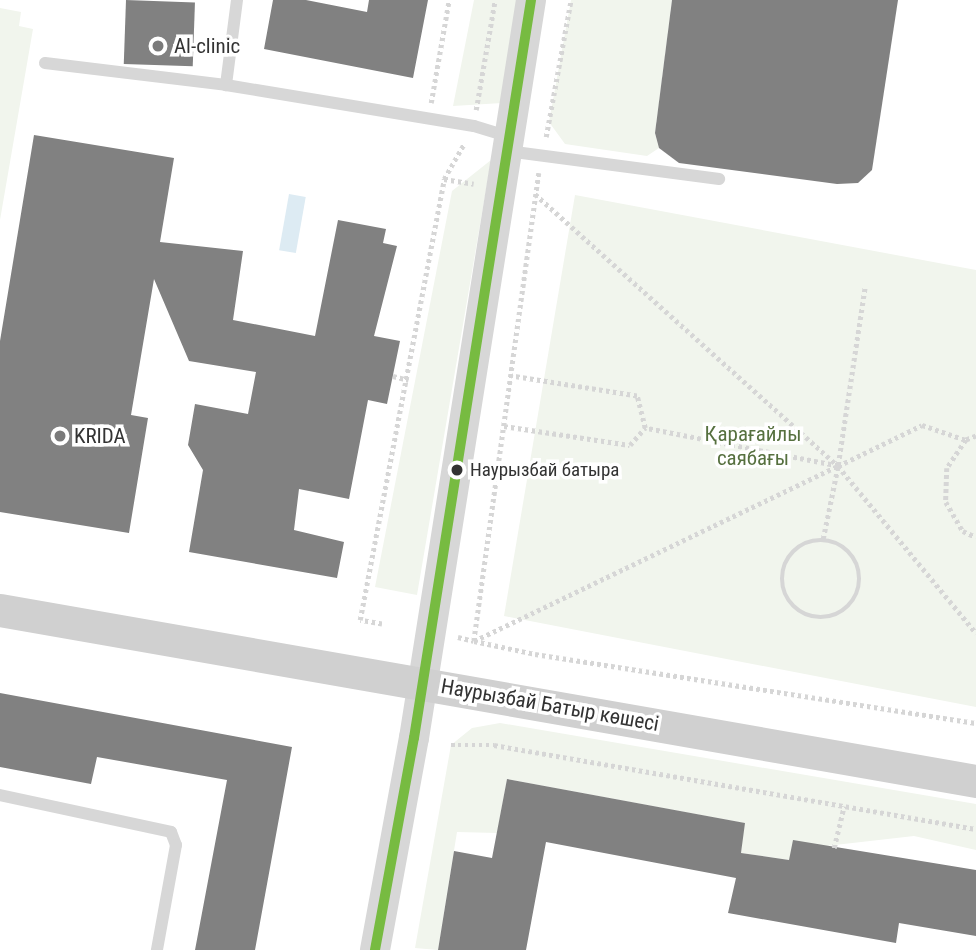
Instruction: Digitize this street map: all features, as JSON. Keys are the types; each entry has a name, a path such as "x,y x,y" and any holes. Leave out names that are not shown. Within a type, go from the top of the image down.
{"main road":[{"name":"Наурызбай Батыр көшесі","path":"0,610 976,781"}],"street":[{"path":"375,950 421,683 531,0"}],"lane":[{"path":"226,85 237,0"},
{"path":"45,63 226,85 474,126 508,144 542,156 719,179"},
{"path":"0,796 171,832 176,845 157,950"}],"path":[{"path":"428,120 449,0"},
{"path":"382,624 360,620 409,380 444,179 474,126 495,0"},
{"path":"474,641 535,194 571,0"},
{"path":"444,179 479,185"},
{"path":"535,194 838,466 976,632"},
{"path":"823,539 838,466 865,287"},
{"path":"393,376 409,380"},
{"path":"512,376 637,396 645,428"},
{"path":"474,641 922,425 966,440"},
{"path":"504,426 630,445 645,428"},
{"path":"645,428 838,466"},
{"path":"976,436 966,440 947,468 946,502 963,531 976,537"},
{"path":"823,539 842,545 855,558 860,576 857,594 846,609 832,617 814,618 792,606 781,578 786,560 801,544 823,539"},
{"path":"453,636 534,654 976,723"},
{"path":"451,745 494,745 976,829"},
{"path":"834,848 844,806"}],"green space":[{"path":"474,0 520,0 502,103 453,106"},
{"path":"571,0 672,0 655,133 659,148 647,156 565,144 549,122"},
{"path":"0,8 21,12 19,26 33,29 0,220"},
{"path":"491,160 417,595 375,587 452,191"},
{"name":"Қарағайлы саябағы","path":"575,195 976,270 976,707 504,616"},
{"path":"500,723 976,804 976,850 914,836 826,846 789,860 741,853 744,823 507,779 497,833 457,832 438,950 415,948 451,745 472,728"}],"shaded area":[{"path":"289,194 306,197 296,253 279,250"}],"building":[{"path":"126,0 195,2 193,66 124,64"},
{"path":"273,0 306,0 367,12 369,0 428,0 413,78 264,49"},
{"path":"672,0 898,0 872,170 858,183 837,184 679,163 659,148 655,133"},
{"path":"34,135 174,158 160,242 243,251 233,320 315,336 338,220 386,229 383,243 397,246 374,336 400,341 387,404 368,400 349,499 299,489 294,530 344,542 337,578 189,552 203,470 188,445 195,404 248,414 256,372 189,361 154,279 131,415 148,418 129,533 0,512 0,341"},
{"path":"0,693 292,747 255,950 195,950 227,780 97,757 91,784 0,767"},
{"path":"507,779 745,823 741,853 789,860 793,840 976,870 976,936 899,923 896,943 728,913 736,878 546,842 526,950 438,950 454,851 492,858"}],"transit line":[{"path":"375,950 414,738 531,0"}],"place":[{"name":"Al-clinic","path":"158,46"},
{"name":"KRIDA","path":"60,436"},
{"name":"Наурызбай батыра","path":"457,470"}]}
